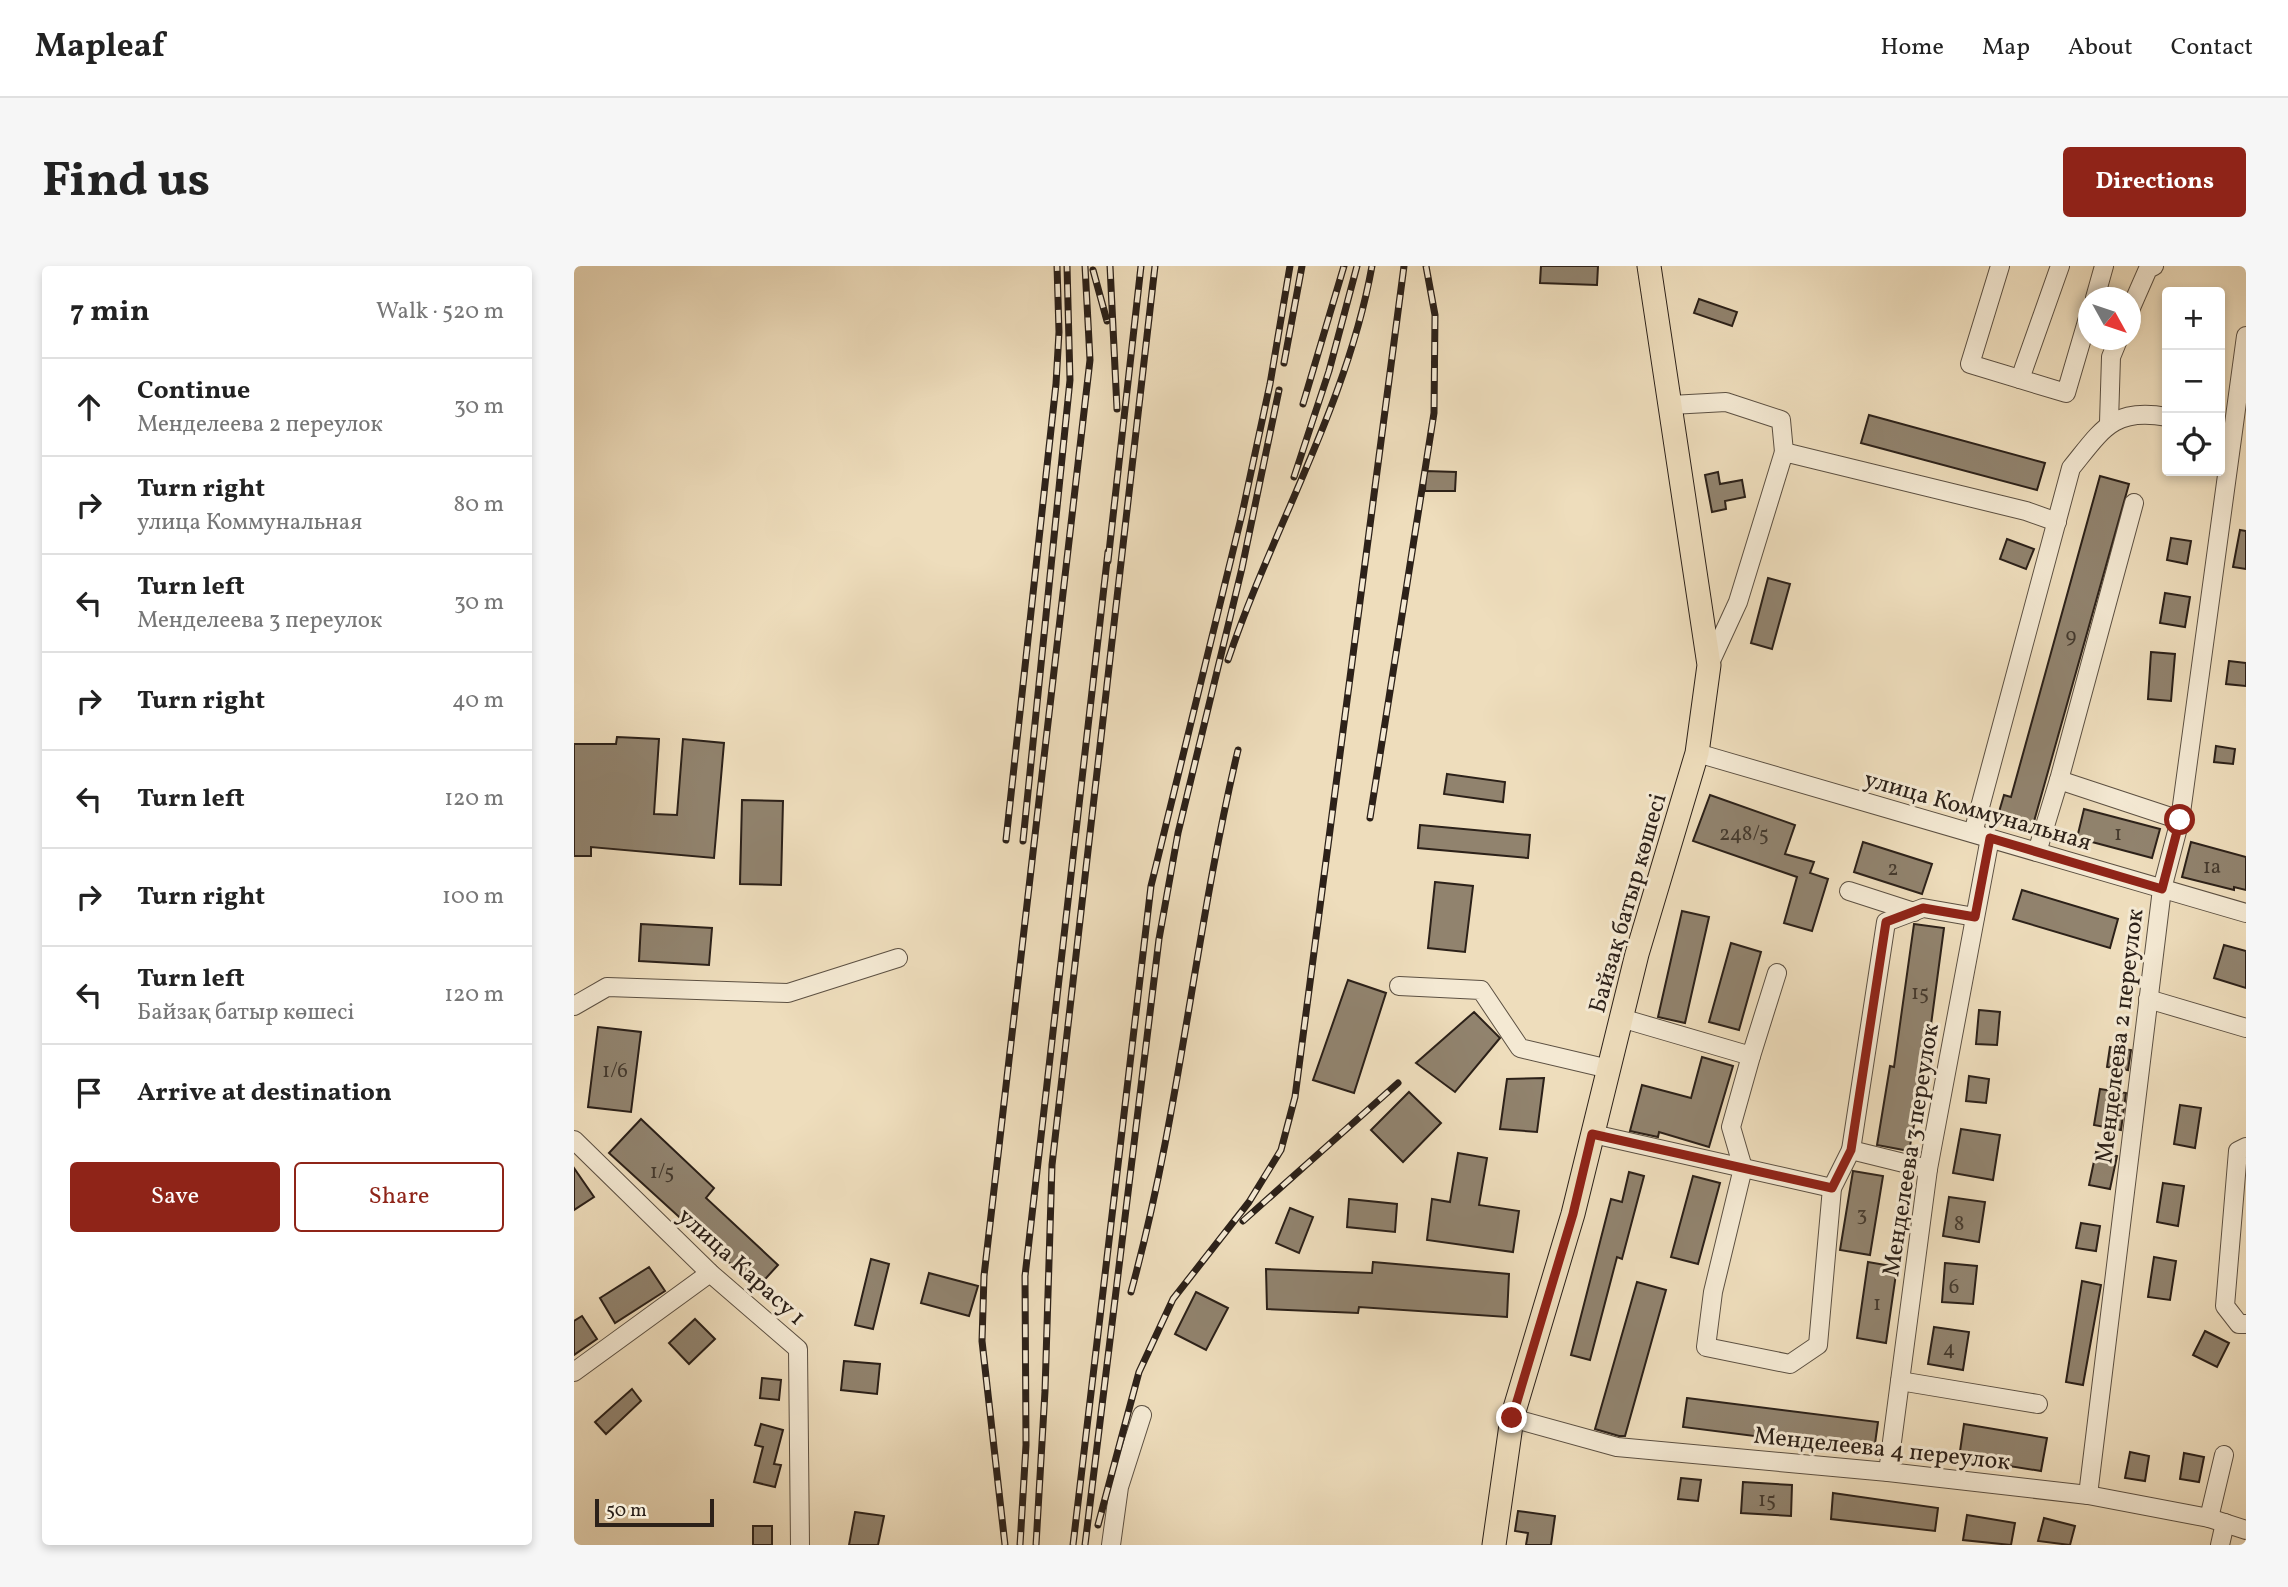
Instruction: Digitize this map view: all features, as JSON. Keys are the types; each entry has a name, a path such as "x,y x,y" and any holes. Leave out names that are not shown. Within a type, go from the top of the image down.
{"main road":[{"name":"Байзақ батыр көшесі","path":"1494,1545 1512,1418 1573,1214 1621,1018 1697,753 1709,665 1649,266"}],"street":[{"path":"2000,266 1970,364 2066,393 2079,350"},
{"path":"2020,379 2060,266"},
{"path":"2098,287 2104,266"},
{"path":"2140,287 2148,269 2154,266"},
{"name":"Менделеева 2 переулок","path":"2088,1495 2162,889 2180,820 2246,336"},
{"path":"2114,350 2111,357 2109,422 2148,414 2162,416"},
{"path":"1671,405 1726,402 1782,421 1784,452 1738,602 1709,665"},
{"name":"Менделеева 3 переулок","path":"1888,1472 1928,1170 1975,917 1981,836 2071,468 2109,422"},
{"path":"1784,452 2026,511 2057,522"},
{"path":"2037,852 2134,503"},
{"name":"улица Коммунальная","path":"1697,753 2246,913"},
{"path":"2059,780 2180,820"},
{"path":"1849,891 1914,912"},
{"path":"1777,973 1731,1127 1743,1168 1713,1292 1706,1348 1790,1364 1818,1345 1832,1188 1851,1150 1886,922 1923,908 1975,917"},
{"path":"574,1006 607,987 788,993 898,958"},
{"path":"1399,986 1481,990 1520,1048 1609,1069"},
{"path":"2148,999 2246,1028"},
{"path":"1621,1018 1751,1056"},
{"path":"1592,1134 1832,1188"},
{"name":"улица Карасу 1","path":"576,1144 710,1273 798,1349 800,1545"},
{"path":"2246,1147 2238,1151 2225,1306 2239,1324 2246,1324"},
{"path":"1851,1150 1928,1170"},
{"path":"574,1372 710,1273"},
{"path":"1900,1381 2038,1404"},
{"path":"1111,1545 1119,1487 1142,1415"},
{"name":"Менделеева 4 переулок","path":"1512,1418 1617,1447 1888,1472 2088,1495 2217,1520 2246,1530"},
{"path":"2220,1545 2217,1520 2224,1455"}],"building":[{"path":"1541,266 1598,266 1597,285 1540,283"},
{"path":"1699,299 1737,312 1732,326 1694,313"},
{"path":"1869,415 2045,463 2037,490 1861,443"},
{"path":"1426,471 1456,472 1455,491 1425,491"},
{"path":"1718,472 1720,484 1742,480 1745,497 1725,501 1726,509 1712,512 1705,475"},
{"path":"2100,476 2129,484 2031,832 1996,822 2004,795 2011,797"},
{"path":"2240,530 2246,531 2246,569 2233,567"},
{"path":"2171,538 2191,541 2187,564 2167,560"},
{"path":"2007,539 2034,549 2026,569 2000,559"},
{"path":"1768,578 1790,584 1772,649 1751,643"},
{"path":"2165,593 2190,597 2185,627 2160,623"},
{"path":"2151,652 2175,654 2171,701 2148,699"},
{"path":"2229,661 2246,663 2246,686 2226,684"},
{"path":"617,737 659,739 654,814 677,815 683,739 724,743 714,858 591,847 591,856 574,856 574,744 616,744"},
{"path":"2216,746 2235,749 2233,764 2214,762"},
{"path":"1447,774 1505,782 1503,802 1444,794"},
{"path":"1710,795 1795,825 1785,854 1814,862 1810,873 1828,879 1812,931 1784,923 1797,877 1693,841"},
{"path":"742,800 783,801 781,885 740,884"},
{"path":"2084,809 2160,829 2152,858 2077,838"},
{"path":"1420,825 1530,835 1528,858 1418,848"},
{"path":"1863,842 1932,864 1922,894 1854,872"},
{"path":"2191,842 2246,857 2246,890 2234,887 2234,890 2182,877"},
{"path":"1435,882 1473,886 1465,952 1428,948"},
{"path":"2022,890 2118,919 2110,948 2013,919"},
{"path":"1682,911 1709,917 1685,1023 1658,1017"},
{"path":"641,924 712,928 709,965 639,961"},
{"path":"1914,924 1944,928 1926,1062 1909,1151 1877,1145 1890,1066 1894,1067"},
{"path":"1731,943 1761,952 1739,1030 1709,1022"},
{"path":"2224,945 2246,951 2246,988 2214,978"},
{"path":"1348,980 1386,993 1354,1093 1313,1080"},
{"path":"1979,1010 2000,1012 1997,1045 1976,1044"},
{"path":"1474,1012 1500,1038 1455,1092 1416,1063"},
{"path":"598,1027 641,1032 631,1112 588,1107"},
{"path":"2110,1047 2131,1050 2128,1070 2107,1067"},
{"path":"1702,1057 1733,1066 1709,1147 1659,1132 1658,1137 1630,1131 1642,1085 1691,1098"},
{"path":"1969,1076 1989,1079 1986,1103 1966,1101"},
{"path":"1544,1078 1537,1132 1500,1129 1507,1079"},
{"path":"2100,1089 2126,1093 2121,1130 2094,1125"},
{"path":"1409,1092 1441,1123 1403,1162 1371,1130"},
{"path":"2180,1105 2201,1108 2195,1148 2174,1144"},
{"path":"641,1119 714,1188 706,1198 778,1265 757,1288 609,1153"},
{"path":"1961,1129 2000,1135 1993,1180 1953,1173"},
{"path":"2096,1152 2117,1156 2110,1189 2089,1185"},
{"path":"1458,1153 1487,1158 1479,1205 1519,1211 1513,1252 1427,1240 1432,1199 1450,1202"},
{"path":"574,1168 594,1197 574,1210"},
{"path":"1853,1171 1883,1176 1870,1255 1840,1250"},
{"path":"1629,1172 1644,1176 1622,1259 1617,1257 1590,1360 1571,1355 1611,1199 1622,1202"},
{"path":"1693,1176 1720,1183 1698,1264 1671,1257"},
{"path":"2163,1183 2184,1186 2178,1226 2157,1222"},
{"path":"1949,1197 1985,1202 1979,1242 1943,1236"},
{"path":"1349,1199 1397,1204 1395,1232 1347,1227"},
{"path":"1290,1208 1313,1217 1299,1253 1276,1243"},
{"path":"2081,1223 2100,1226 2096,1251 2076,1248"},
{"path":"2154,1257 2176,1261 2170,1300 2148,1297"},
{"path":"871,1259 889,1264 873,1329 855,1325"},
{"path":"1373,1262 1509,1274 1507,1317 1359,1307 1358,1313 1267,1309 1266,1269 1372,1273"},
{"path":"1868,1262 1897,1267 1886,1343 1857,1338"},
{"path":"1945,1263 1977,1266 1973,1304 1942,1302"},
{"path":"649,1267 665,1291 615,1323 600,1298"},
{"path":"929,1273 978,1286 969,1316 921,1303"},
{"path":"2082,1281 2101,1285 2083,1385 2066,1382"},
{"path":"1637,1282 1666,1290 1625,1436 1619,1436 1595,1429"},
{"path":"1196,1292 1228,1308 1206,1350 1175,1334"},
{"path":"582,1316 597,1339 574,1355 574,1321"},
{"path":"695,1319 715,1339 689,1364 669,1343"},
{"path":"1934,1327 1969,1332 1963,1370 1928,1364"},
{"path":"2205,1331 2229,1343 2217,1367 2193,1355"},
{"path":"844,1361 880,1364 877,1394 841,1390"},
{"path":"762,1378 781,1380 779,1400 760,1398"},
{"path":"632,1389 641,1401 606,1434 595,1422"},
{"path":"1687,1398 1878,1422 1874,1451 1683,1427"},
{"path":"761,1424 783,1430 774,1464 781,1465 775,1487 754,1482 763,1447 755,1445"},
{"path":"1964,1424 2047,1438 2041,1471 1959,1458"},
{"path":"2130,1452 2149,1456 2145,1481 2125,1478"},
{"path":"2184,1453 2204,1457 2199,1482 2180,1479"},
{"path":"1681,1478 1701,1480 1698,1501 1678,1499"},
{"path":"1743,1482 1792,1485 1791,1516 1741,1513"},
{"path":"1833,1493 1938,1508 1935,1531 1831,1519"},
{"path":"1518,1511 1555,1516 1551,1545 1526,1545 1528,1533 1515,1531"},
{"path":"855,1512 884,1516 878,1545 849,1545"},
{"path":"1967,1515 2015,1523 2011,1545 1963,1540"},
{"path":"2044,1518 2075,1526 2070,1545 2038,1541"},
{"path":"753,1526 772,1526 772,1545 753,1545"}],"railway":[{"path":"1006,840 1056,384 1059,332 1057,266"},
{"path":"1023,841 1070,380 1067,266"},
{"path":"1005,1545 982,1341 984,1276 1090,360 1085,266"},
{"path":"1110,266 1117,409"},
{"path":"1108,561 1141,266"},
{"path":"1036,1545 1045,1391 1052,1165 1155,266"},
{"path":"1073,1545 1151,886 1242,514 1270,384 1290,266"},
{"path":"1284,363 1302,266"},
{"path":"1303,404 1344,266"},
{"path":"1294,477 1329,371 1357,266"},
{"path":"1228,660 1345,368 1372,266"},
{"path":"1098,1525 1139,1372 1173,1299 1249,1202 1281,1150 1295,1097 1404,266"},
{"path":"1370,818 1434,413 1435,315 1426,266"},
{"path":"1093,270 1107,321"},
{"path":"1085,1545 1159,939 1178,833 1242,568 1279,390"},
{"path":"1020,1545 1026,1445 1025,1276 1108,552"},
{"path":"1131,1292 1162,1158 1210,886 1238,750"},
{"path":"1243,1221 1398,1083"}],"route":[{"path":"1512,1418 1573,1214 1592,1134 1832,1188 1851,1150 1886,922 1923,908 1975,917 1990,838 2162,889 2180,820"}]}
